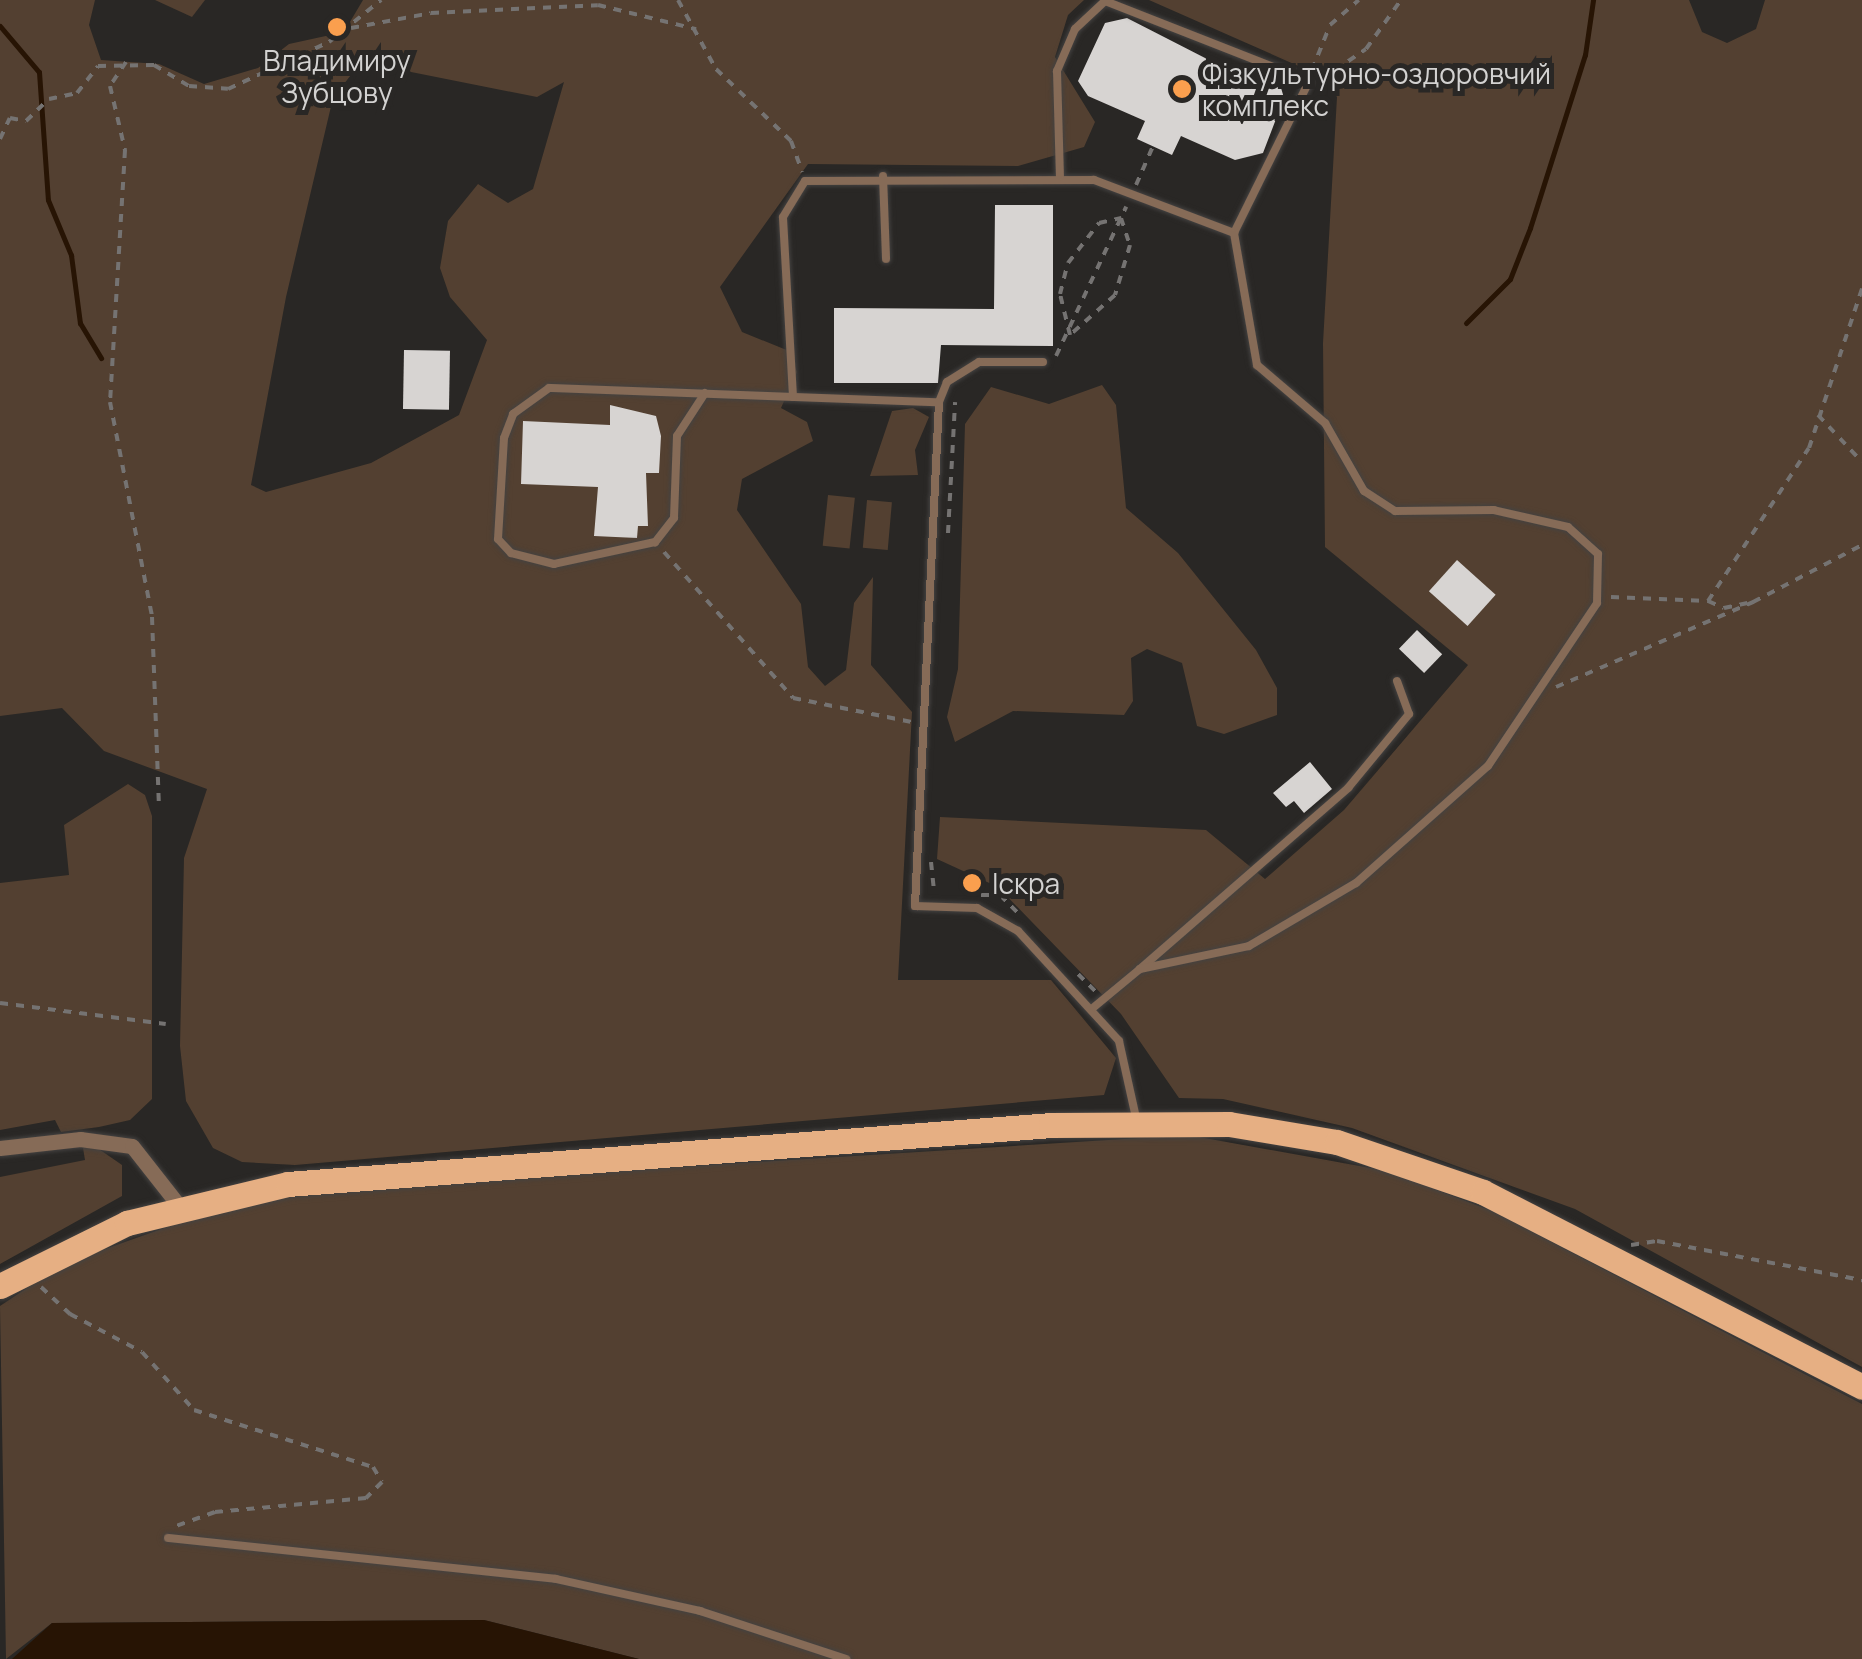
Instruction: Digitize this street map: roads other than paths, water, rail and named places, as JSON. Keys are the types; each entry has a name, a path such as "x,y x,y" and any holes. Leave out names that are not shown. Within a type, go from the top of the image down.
{"main road":[{"path":"0,1286 30,1268 180,1207 376,1175 1137,1122 1254,1126 1337,1142 1456,1181 1597,1248 1862,1387"}],"street":[{"path":"0,1148 80,1139 132,1146 180,1207"}],"lane":[{"path":"1060,177 1057,72 1075,29 1105,2 1309,81 1234,233 1256,366 1325,423 1364,491 1395,511 1494,510 1568,527 1598,554 1597,603 1488,766 1333,902 1248,946 1140,970"},
{"path":"793,397 783,217 805,181 883,176 1060,177 1133,192 1234,233"},
{"path":"883,176 886,260"},
{"path":"1043,362 1004,359 959,372 939,402 915,906 998,916 1094,1007 1134,1079 1137,1122"},
{"path":"705,394 677,436 674,518 655,542 554,564 511,553 498,539 504,438 513,414 549,388 939,402"},
{"path":"1094,1007 1348,788 1409,714 1397,681"},
{"path":"168,1538 556,1579 700,1611 846,1659"}],"waterway":[{"path":"1466,323 1510,279 1585,55 1593,0"},
{"path":"0,26 39,72 48,200 71,255 80,323 101,358"}],"place":[{"name":"Владимиру Зубцову","path":"337,27"},
{"name":"Фізкультурно-оздоровчий комплекс","path":"1182,89"},
{"name":"Іскра","path":"972,883"}]}
